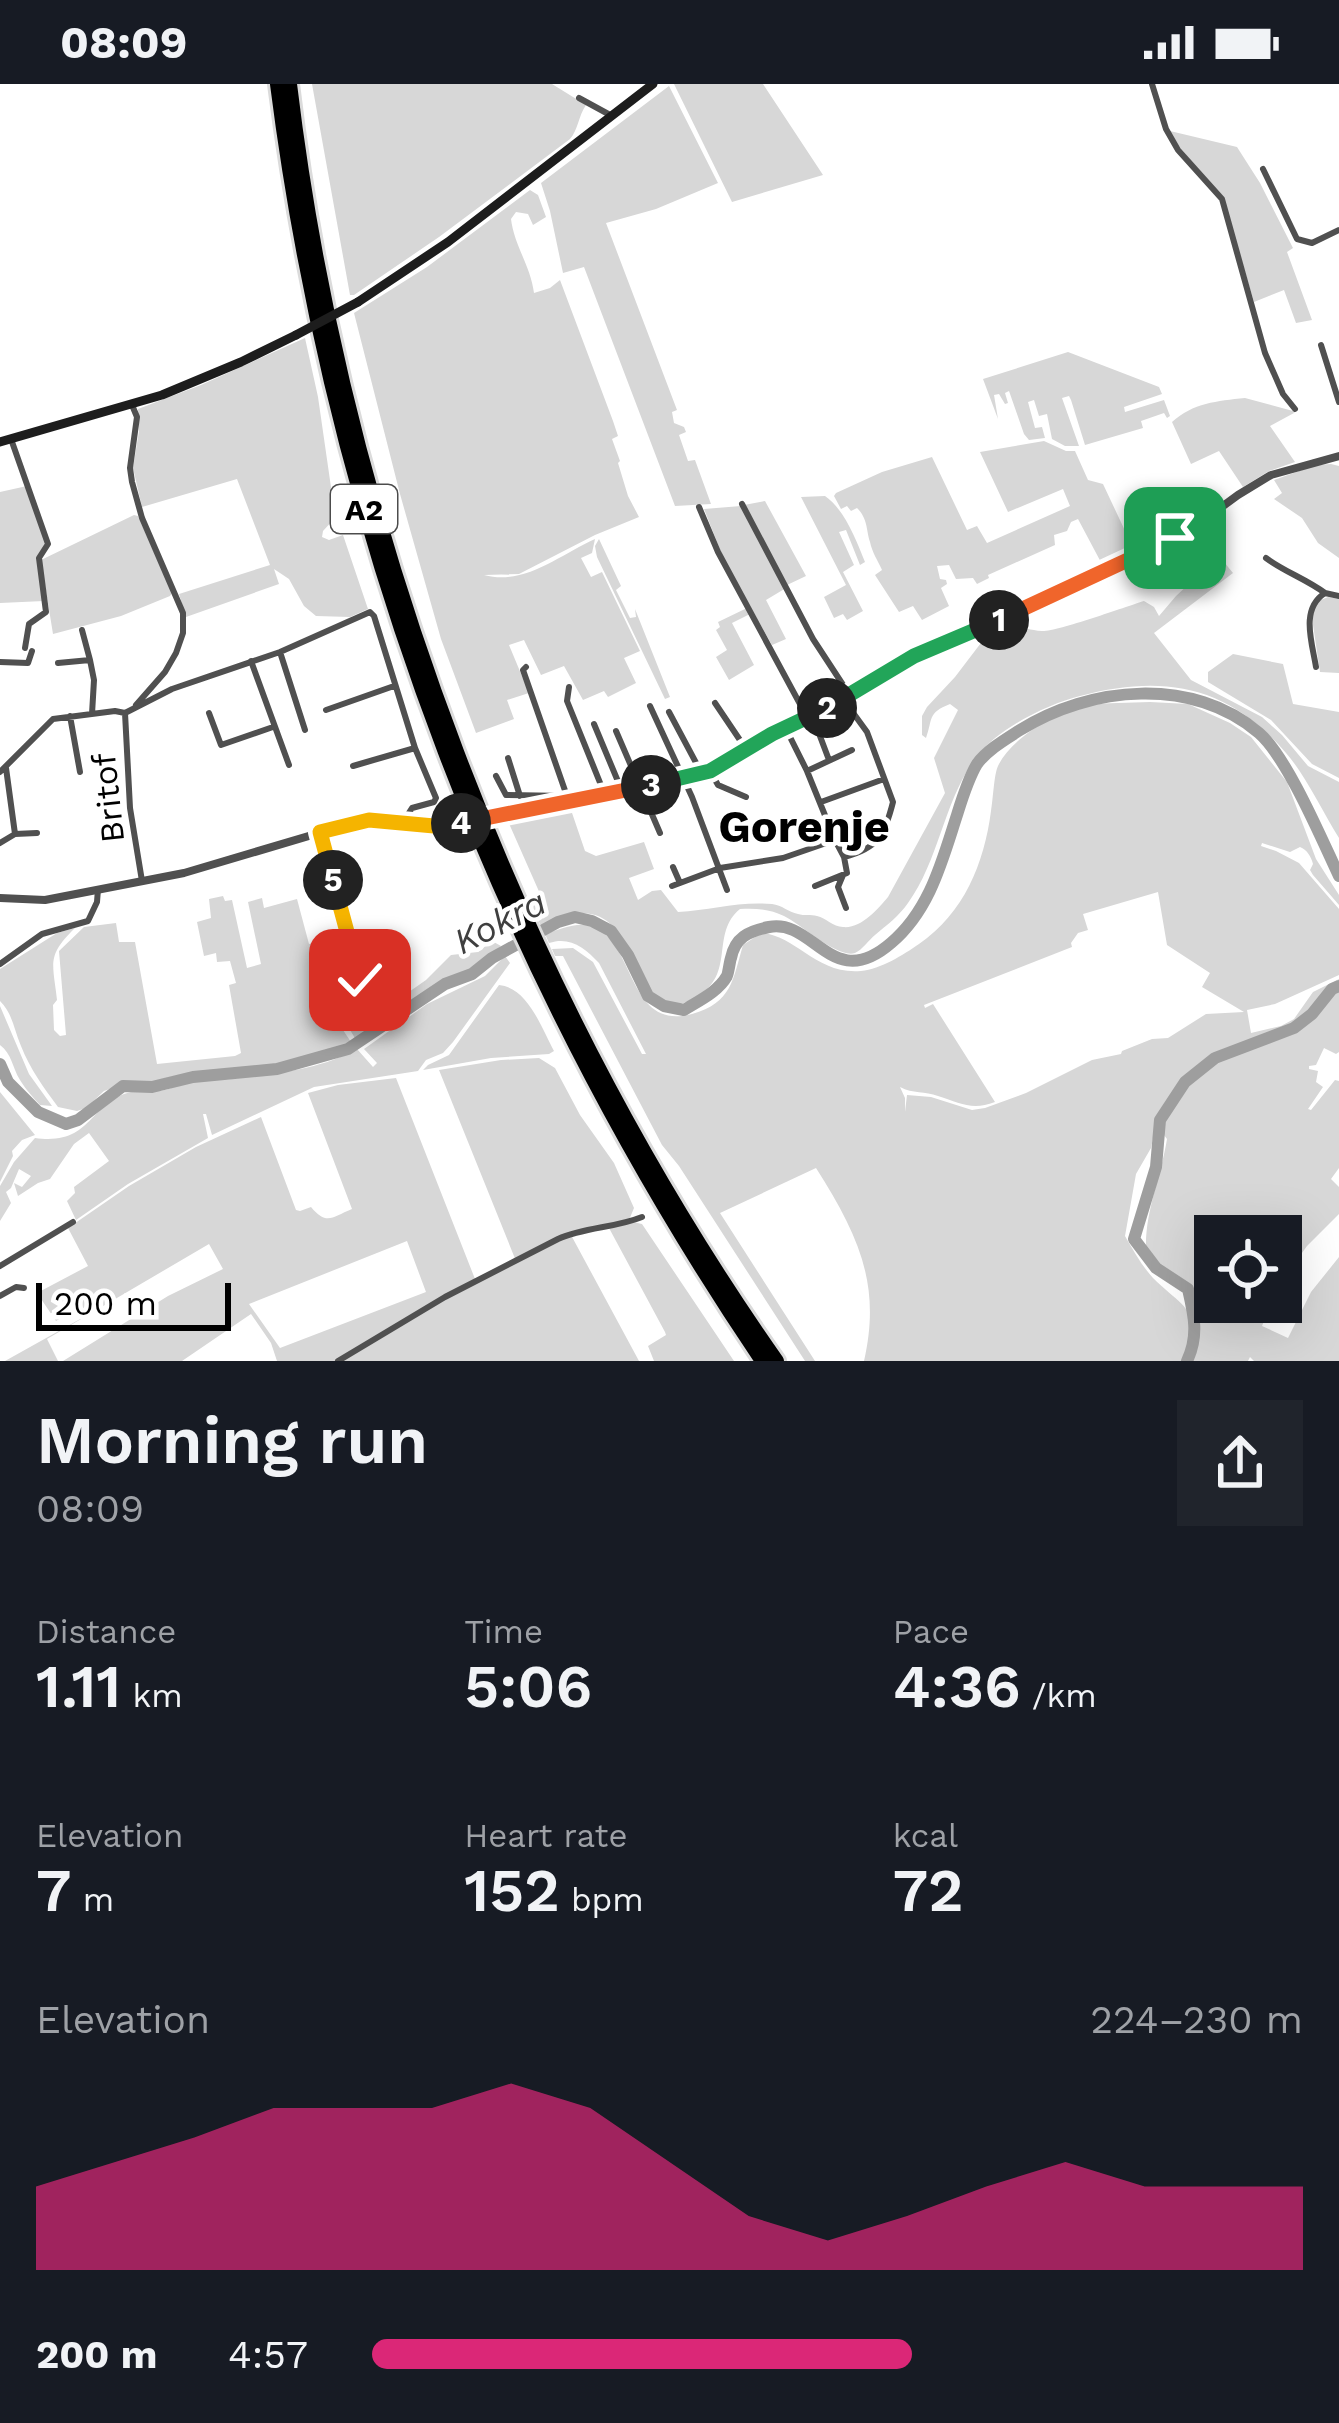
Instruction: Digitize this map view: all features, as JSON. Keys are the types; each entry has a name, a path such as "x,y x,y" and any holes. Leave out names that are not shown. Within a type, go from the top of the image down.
{"highway":[{"name":"A2","path":"278,84 310,285 356,482 434,724 580,1057 702,1269 763,1361"},
{"name":"A2","path":"290,84 329,321 368,477 412,627 519,913"},
{"name":"A2","path":"539,958 652,1163 777,1361"}],"main road":[{"path":"5,440 191,384 358,302 448,242 653,84"}],"street":[{"path":"1152,84 1178,150 1222,199 1265,353 1295,409"},
{"path":"579,98 612,116"},
{"path":"1263,170 1297,238 1312,243 1339,230"},
{"path":"1321,345 1339,403"},
{"path":"125,713 165,672 183,633 183,614 142,518 132,482 136,418 132,405"},
{"path":"0,662 28,663 29,624 46,612 39,558 48,544 5,440"},
{"name":"Britof","path":"0,898 32,901 142,881 356,822 448,825 706,772 934,646 1023,611 1175,538 1271,475 1339,455"},
{"path":"742,504 867,732 893,807 874,844 844,856"},
{"path":"699,506 718,552 830,760"},
{"path":"1266,558 1286,573 1339,596"},
{"path":"1316,667 1310,609 1325,592"},
{"path":"135,706 280,652 370,612 436,798 412,808 404,822"},
{"path":"82,630 94,680 92,714"},
{"path":"280,652 305,730"},
{"path":"58,662 90,660"},
{"path":"251,661 289,765"},
{"path":"496,776 506,795 568,799 523,670 526,667"},
{"path":"326,710 394,686"},
{"path":"569,687 568,701 604,794"},
{"path":"716,703 746,749"},
{"path":"650,706 727,890"},
{"path":"209,712 221,746 273,727"},
{"path":"669,712 706,772 718,785 746,797"},
{"name":"Britof","path":"3,770 53,719 125,713 130,808 142,881"},
{"path":"70,716 80,772"},
{"path":"595,724 622,791"},
{"path":"785,727 848,869 815,886"},
{"path":"616,730 660,833"},
{"path":"352,766 415,748"},
{"path":"807,771 852,750"},
{"path":"508,758 520,796"},
{"path":"3,770 15,834"},
{"path":"820,802 884,779"},
{"path":"320,832 370,1004"},
{"path":"0,843 15,834 37,833"},
{"path":"673,868 676,885 720,868 783,858 836,840"},
{"path":"843,874 838,887 846,908"},
{"path":"0,964 42,934 88,920 98,889"},
{"path":"338,1361 445,1297 558,1239 641,1216"},
{"path":"0,1266 73,1222"},
{"path":"0,1296 24,1288"}],"shaded area":[{"path":"312,84 552,84 586,105 570,139 439,237 350,295"},
{"path":"674,84 763,84 823,175 732,202"},
{"path":"669,86 718,183 656,209 606,223 677,410 672,412 674,423 686,432 679,435 688,461 695,460 711,504 675,506 584,267 563,273 541,183"},
{"path":"1170,131 1237,147 1293,248 1287,252 1312,320 1296,323 1284,290 1254,302 1224,201"},
{"path":"530,190 538,195 546,217 533,225 528,214 516,212 511,219 515,238 534,293 560,280 618,436 612,439 618,463 639,517 519,574 484,575 499,577 528,573 595,539 592,553 581,558 591,577 602,572 640,651 624,658 636,683 608,697 604,691 583,700 564,666 541,675 524,640 509,645 529,693 507,700 514,719 476,733 441,639 354,313 427,267"},
{"path":"305,338 334,508 334,519 322,537 329,540 343,535 368,609 350,617 316,616 304,606 289,579 274,569 279,584 186,617 179,594 270,565 237,479 142,507 133,468 138,409"},
{"path":"1068,352 1159,387 1162,394 1124,407 1125,412 1164,400 1170,416 1164,413 1141,421 1143,428 1085,445 1071,400 1062,398 1079,446 1052,439 1047,414 1039,416 1034,400 1028,402 1035,428 1042,427 1045,438 1029,440 1009,391 1005,404 999,394 994,395 998,419 983,379"},
{"path":"1245,398 1293,411 1270,426 1295,462 1243,487 1219,451 1191,464 1172,422 1197,407"},
{"path":"1044,441 1075,451 1088,480 1103,484 1135,552 1104,568 1078,519 1067,531 1054,535 1055,545 977,584 973,578 956,579 949,565 937,566 940,579 946,580 941,588 949,606 922,620 913,606 899,612 875,575 882,570 863,516 857,508 841,509 836,493 932,457 967,530 977,526 987,543 1070,506 1063,489 1008,512 980,452"},
{"path":"1331,464 1339,466 1339,558 1318,543 1302,518 1274,499 1282,493 1274,480"},
{"path":"27,486 46,544 39,554 44,601 0,603 0,492"},
{"path":"825,496 844,517 865,562 860,565 846,530 839,532 854,565 843,572 863,611 847,620 843,614 834,618 824,597 846,585 801,497"},
{"path":"765,501 806,576 787,585 744,505"},
{"path":"741,506 786,588 766,600 786,639 772,645 725,562 704,509"},
{"path":"134,515 170,596 121,616 53,634 41,560"},
{"path":"599,539 621,586 616,590 630,618 636,617 635,609 670,697 665,699 597,557"},
{"path":"1219,556 1233,573 1154,633 1191,680 1262,717 1308,766 1339,782 1339,838 1293,761 1241,712 1217,699 1166,686 1110,689 1025,718 987,745 957,790 919,886 893,920 855,953 830,946 779,914 740,909 726,930 720,966 709,987 685,1003 671,1004 643,980 612,925 595,915 573,914 541,926 530,903 541,896 507,819 570,807 585,851 596,856 644,842 654,869 629,878 638,900 661,890 678,912 772,904 839,927 863,922 888,897 945,793 934,758 958,710 950,704 938,710 926,738 922,716 987,635 1009,626 1050,630 1144,601 1159,616"},
{"path":"1339,599 1339,673 1320,672 1312,618 1316,602"},
{"path":"747,608 750,614 732,623 754,665 729,680 716,657 727,650 716,630 718,622"},
{"path":"1233,654 1283,664 1293,704 1339,712 1339,778 1312,764 1271,720 1208,682 1208,672"},
{"path":"1142,702 1188,704 1251,737 1287,782 1316,859 1339,895 1339,905 1313,875 1311,858 1302,848 1290,852 1262,843 1299,863 1339,909 1339,975 1275,1004 1247,1010 1251,1033 1294,1019 1313,992 1339,982 1293,1025 1224,1051 1183,1080 1156,1123 1151,1148 1136,1174 1125,1236 1149,1273 1188,1312 1193,1331 1183,1361 864,1361 868,1283 854,1237 816,1168 720,1213 815,1361 805,1361 662,1145 563,956 555,956 552,949 573,948 593,962 646,1054 599,963 577,945 549,943 545,934 578,925 598,929 620,953 645,1000 656,1011 672,1016 705,1009 723,996 743,945 761,933 785,940 831,967 861,971 876,967 935,932 960,902 983,850 997,770 1013,746 1048,720 1074,709","holes":["1158,892 1167,945 1210,973 1202,987 1244,1012 1206,1014 1168,1038 1092,1060 985,1108 972,1110 907,1095 905,1112 900,1087 966,1105 995,1102 933,1004 924,1005 1072,947 1078,933 1088,930 1083,914"]},
{"path":"223,896 225,901 232,900 247,968 261,964 248,902 262,898 264,908 297,899 309,944 346,936 373,1011 426,980 451,955 478,952 492,941 501,946 479,964 384,1015 356,1040 346,1023 341,1027 351,1042 344,1047 260,1068 132,1081 104,1091 86,1108 58,1107 29,1063 0,1001 0,969 57,933 75,928 59,946 53,968 54,1030 66,1035 59,951 84,927 116,923 119,942 135,942 157,1064 235,1056 241,1053 229,985 236,983 230,961 217,962 216,953 204,956 197,922 211,918 209,899"},
{"path":"505,956 510,963 453,1042 418,1071 314,1087 212,1135 203,1114 208,1138 76,1220 67,1201 74,1187 109,1161 89,1133 74,1144 50,1179 18,1196 14,1183 22,1187 31,1176 19,1169 6,1192 11,1203 0,1221 0,1186 35,1138 68,1136 117,1097 131,1092 162,1091 198,1079 296,1070 357,1049 373,1067 377,1063 364,1049 427,1004 485,976"},
{"path":"499,985 526,1001 554,1051 423,1070 449,1055"},
{"path":"1339,988 1339,1052 1324,1048 1316,1065 1309,1066 1318,1071 1316,1082 1323,1087 1308,1109 1339,1081 1339,1168 1331,1179 1339,1187 1339,1214 1302,1253 1302,1215 1194,1215 1194,1295 1192,1287 1146,1248 1167,1139 1161,1131 1166,1114 1184,1087 1209,1065 1239,1050 1296,1033 1316,1017"},
{"path":"0,1006 29,1074 52,1106 40,1105 0,1045"},
{"path":"539,1058 555,1068 614,1163 634,1208 629,1220 585,1229 516,1261 439,1070"},
{"path":"396,1078 475,1279 336,1361 277,1361 251,1314 182,1361 63,1361 168,1296 223,1269 209,1244 47,1339 58,1361 5,1361 82,1318 77,1309 56,1321 37,1293 88,1266 68,1228 196,1147 261,1117 296,1210 311,1207 330,1218 352,1209 308,1093","holes":["407,1241 426,1292 280,1348 249,1304"]},
{"path":"0,1092 35,1135 12,1151 0,1182"},
{"path":"642,1224 734,1361 654,1361 648,1346 665,1332 609,1228"},
{"path":"571,1235 639,1361 342,1361 440,1301"},
{"path":"1339,1257 1339,1361 1254,1361 1250,1357 1248,1361 1193,1361 1199,1324 1263,1323 1288,1338 1296,1323 1302,1323 1302,1310 1311,1292"}],"waterway":[{"name":"Kokra","path":"0,1064 8,1082 38,1112 66,1124 123,1086 152,1087 193,1077 277,1069 348,1049 445,984 575,917 611,931 648,996 684,1010 718,987 744,936 769,927 799,933 838,958 871,957 904,930 925,900 981,759 1048,715 1109,697 1173,695 1204,702 1259,733 1292,779 1339,876"},
{"path":"1187,1361 1194,1334 1188,1289 1156,1268 1134,1239 1156,1167 1160,1120 1185,1082 1215,1058 1294,1028 1339,986"}],"district":[{"name":"Gorenje","path":"804,826"}],"route":[{"path":"360,980 320,832 369,820 448,825 702,774 914,656 1023,611 1175,538"}]}
